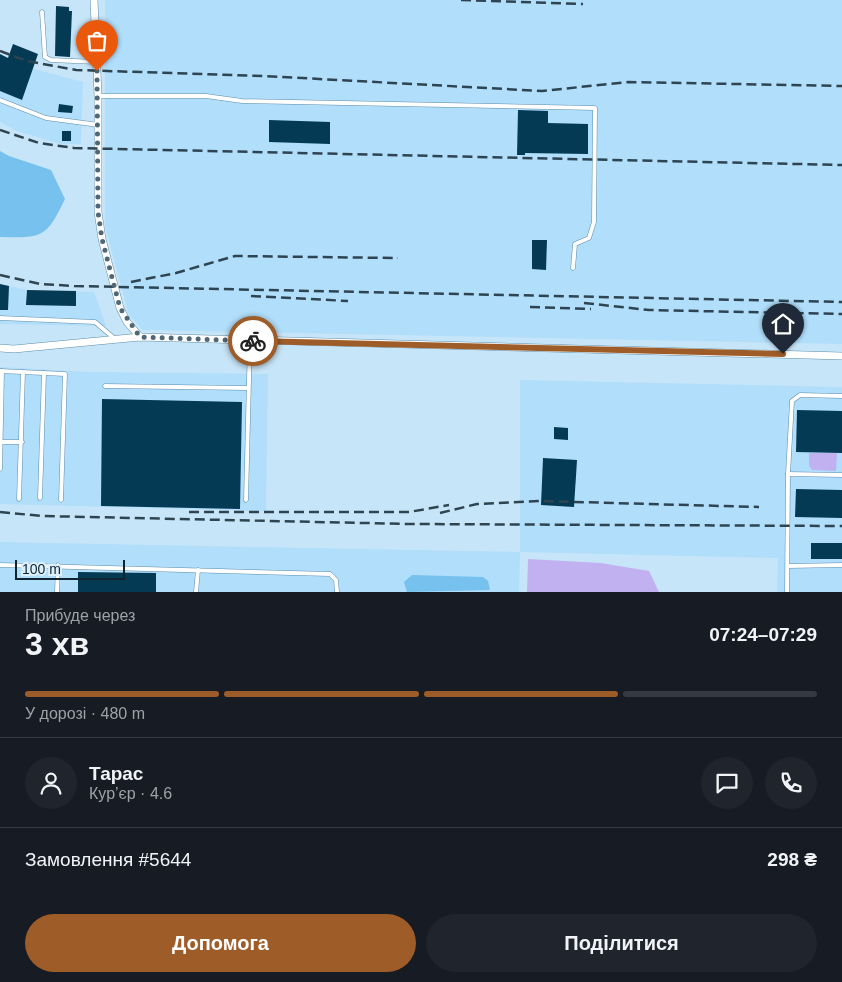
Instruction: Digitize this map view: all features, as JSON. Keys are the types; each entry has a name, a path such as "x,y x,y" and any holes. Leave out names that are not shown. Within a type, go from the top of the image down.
{"street":[{"path":"94,0 99,124 98,212 102,239 120,308 140,337"},
{"path":"0,348 14,349 140,337 842,356"}],"lane":[{"path":"42,12 43,52 45,57 51,60 97,62"},
{"path":"98,96 206,96 242,101 594,108 594,222 589,238 575,244 573,268"},
{"path":"0,100 46,118 99,124"},
{"path":"0,318 95,322 115,339"},
{"path":"246,500 247,388 250,340"},
{"path":"0,469 2,442 1,371 65,374 61,500"},
{"path":"19,499 23,372"},
{"path":"40,498 44,373"},
{"path":"104,386 247,388"},
{"path":"787,592 788,474 792,400 800,395 842,396"},
{"path":"2,442 22,442"},
{"path":"788,474 842,475"},
{"path":"0,565 58,565 330,574 336,580 337,592"},
{"path":"57,592 58,565"},
{"path":"788,566 842,565"},
{"path":"196,592 198,570"}],"shaded area":[{"path":"105,0 842,0 842,344 143,330 129,315 105,227"},
{"path":"0,54 34,69 83,82 81,144 61,144 17,131 0,122"},
{"path":"0,151 9,156 51,170 65,199 53,222 41,233 26,237 0,237"},
{"path":"0,284 27,290 94,292 106,326 0,324"},
{"path":"0,367 89,372 268,374 266,511 0,504"},
{"path":"520,380 842,387 842,592 777,592 778,558 520,552"},
{"path":"809,453 837,453 836,471 812,470 809,466"},
{"path":"0,542 520,552 519,592 0,592"},
{"path":"528,559 601,563 649,571 659,592 527,592"},
{"path":"412,575 483,577 488,581 490,590 407,592 404,582"}],"building":[{"path":"56,6 69,7 69,11 72,11 70,57 55,56"},
{"path":"13,44 38,54 22,100 0,91 0,54 8,58"},
{"path":"59,104 73,106 72,113 58,112"},
{"path":"518,110 548,111 548,123 588,124 588,154 525,153 525,155 517,155"},
{"path":"269,120 330,122 330,144 269,142"},
{"path":"62,131 71,131 71,141 62,141"},
{"path":"532,240 547,240 546,270 532,269"},
{"path":"0,284 9,286 8,310 0,310"},
{"path":"27,290 76,291 76,306 26,305"},
{"path":"102,399 242,402 240,509 101,506"},
{"path":"797,410 842,411 842,453 796,452"},
{"path":"554,427 568,428 568,440 554,439"},
{"path":"543,458 577,460 574,507 541,505"},
{"path":"796,489 842,490 842,518 795,517"},
{"path":"811,543 842,543 842,559 811,559"},
{"path":"78,572 156,573 156,592 78,592"}],"railway":[{"path":"461,0 583,4"},
{"path":"0,51 27,61 76,70 264,76 542,91 628,82 842,86"},
{"path":"0,130 39,143 74,148 842,165"},
{"path":"131,282 176,273 235,256 398,258"},
{"path":"0,275 40,284 74,286 842,302"},
{"path":"251,296 348,301"},
{"path":"584,303 649,310 842,314"},
{"path":"530,307 591,309"},
{"path":"440,513 477,504 540,501 759,507"},
{"path":"189,512 409,512 449,505"},
{"path":"0,512 42,516 410,524 842,526"}],"way so far":[{"path":"97,71 99,124 98,212 102,239 120,308 127,322 140,337 253,341"}],"route":[{"path":"253,341 783,354"}]}
